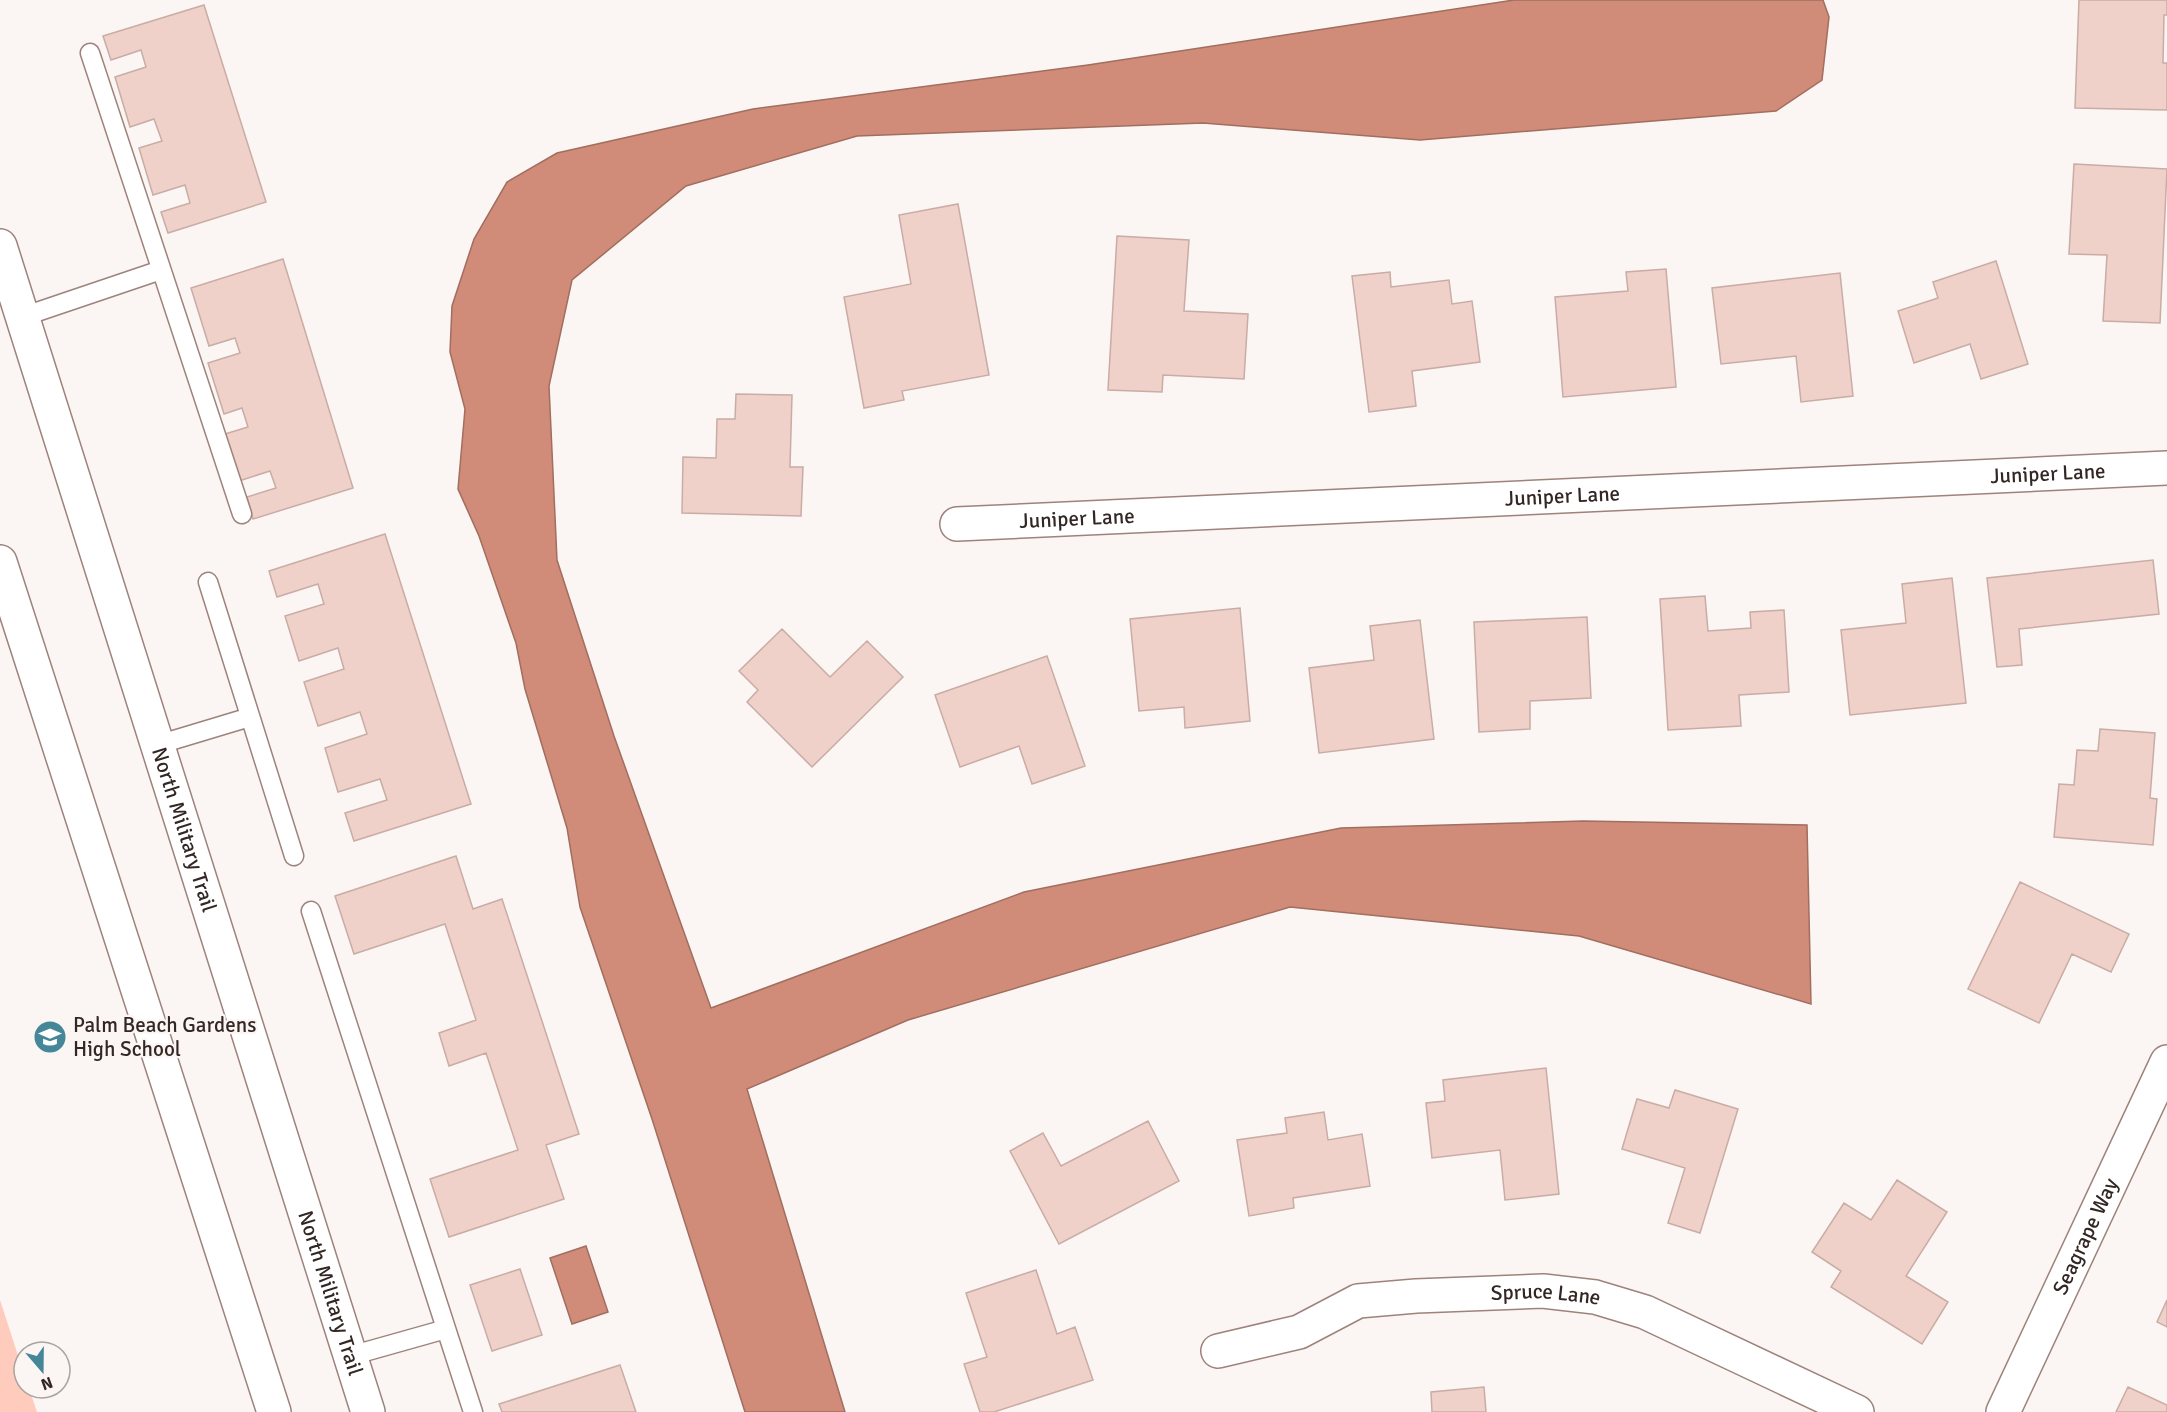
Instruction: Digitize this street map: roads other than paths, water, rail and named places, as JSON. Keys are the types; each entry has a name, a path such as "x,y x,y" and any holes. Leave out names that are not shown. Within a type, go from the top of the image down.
{"street":[{"name":"North Military Trail","path":"0,246 368,1412"},
{"name":"Juniper Lane","path":"957,524 2167,468"},
{"path":"0,562 274,1412"},
{"name":"Seagrape Way","path":"2003,1412 2167,1062"},
{"name":"Spruce Lane","path":"1218,1351 1299,1332 1358,1302 1416,1296 1543,1291 1595,1297 1645,1312 1857,1412"}],"lane":[{"path":"90,53 242,514"},
{"path":"22,317 161,270"},
{"path":"208,582 294,856"},
{"path":"157,745 250,717"},
{"path":"311,911 473,1412"},
{"path":"350,1356 446,1329"}],"place":[{"name":"Palm Beach Gardens High School","path":"50,1037"}]}
